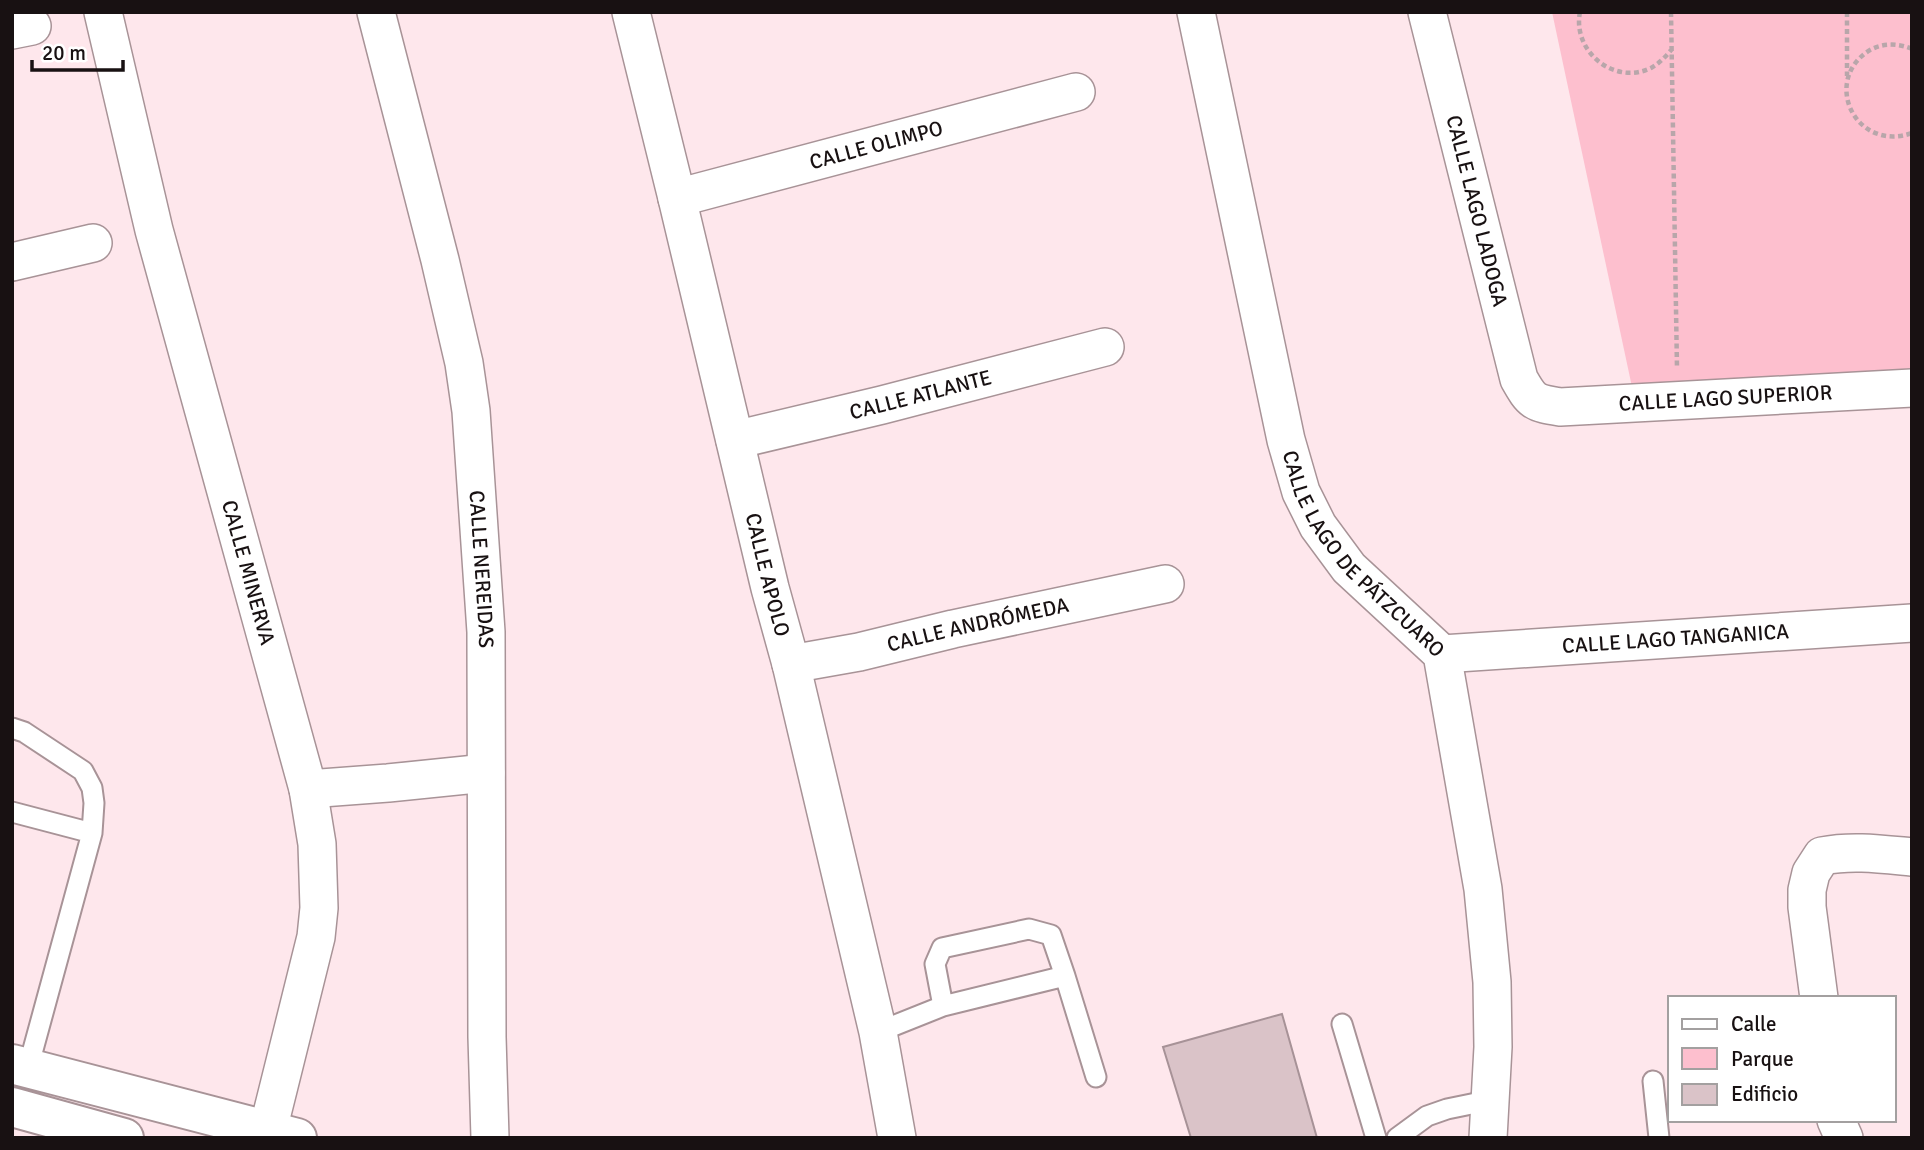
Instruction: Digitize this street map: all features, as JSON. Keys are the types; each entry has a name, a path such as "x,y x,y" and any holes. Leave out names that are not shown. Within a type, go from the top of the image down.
{"main road":[{"path":"20,1066 277,1135"},
{"path":"12,1107 121,1137"}],"street":[{"name":"CALLE MINERVA","path":"103,12 154,230 308,789 317,844 319,908 316,937 277,1135"},
{"name":"CALLE NEREIDAS","path":"376,12 440,260 464,363 471,411 486,632 490,1138"},
{"name":"CALLE APOLO","path":"631,12 878,1032 897,1138"},
{"name":"CALLE LAGO DE PÁTZCUARO","path":"1196,12 1286,440 1301,492 1318,526 1349,568 1442,654 1483,889 1492,982 1493,1047 1488,1138"},
{"name":"CALLE LAGO LADOGA","path":"1427,12 1519,379 1538,404"},
{"name":"CALLE OLIMPO","path":"677,198 1076,92"},
{"path":"12,262 93,243"},
{"name":"CALLE ATLANTE","path":"734,440 1105,348"},
{"name":"CALLE LAGO SUPERIOR","path":"1538,404 1560,407 1912,388"},
{"name":"CALLE ANDRÓMEDA","path":"791,664 859,652 1165,583"},
{"name":"CALLE LAGO TANGANICA","path":"1442,654 1912,623"},
{"path":"308,789 486,773"},
{"path":"1819,996 1807,890 1811,873 1822,856 1860,852 1912,857"},
{"path":"1837,1122 1844,1138"}],"lane":[{"path":"12,728 23,732 83,771 92,788 94,803 92,833 20,1066"},
{"path":"12,812 92,833"},
{"path":"943,1006 935,964 943,948 1029,929 1051,935 1096,1077"},
{"path":"878,1032 943,1006 1065,976"},
{"path":"1342,1024 1376,1138"},
{"path":"1653,1081 1659,1138"},
{"path":"1397,1138 1427,1116 1491,1100"}],"path":[{"path":"1580,12 1580,35 1586,48 1595,60 1607,68 1636,72 1650,68 1672,48"},
{"path":"1671,12 1678,401"},
{"path":"1847,12 1846,95 1850,109 1867,130 1878,135 1891,137 1912,134"},
{"path":"1847,80 1862,56 1874,48 1888,44 1912,49"}],"green space":[{"path":"1552,12 1912,12 1912,371 1632,387"}],"building":[{"path":"1282,1014 1317,1138 1191,1138 1163,1047"}]}
